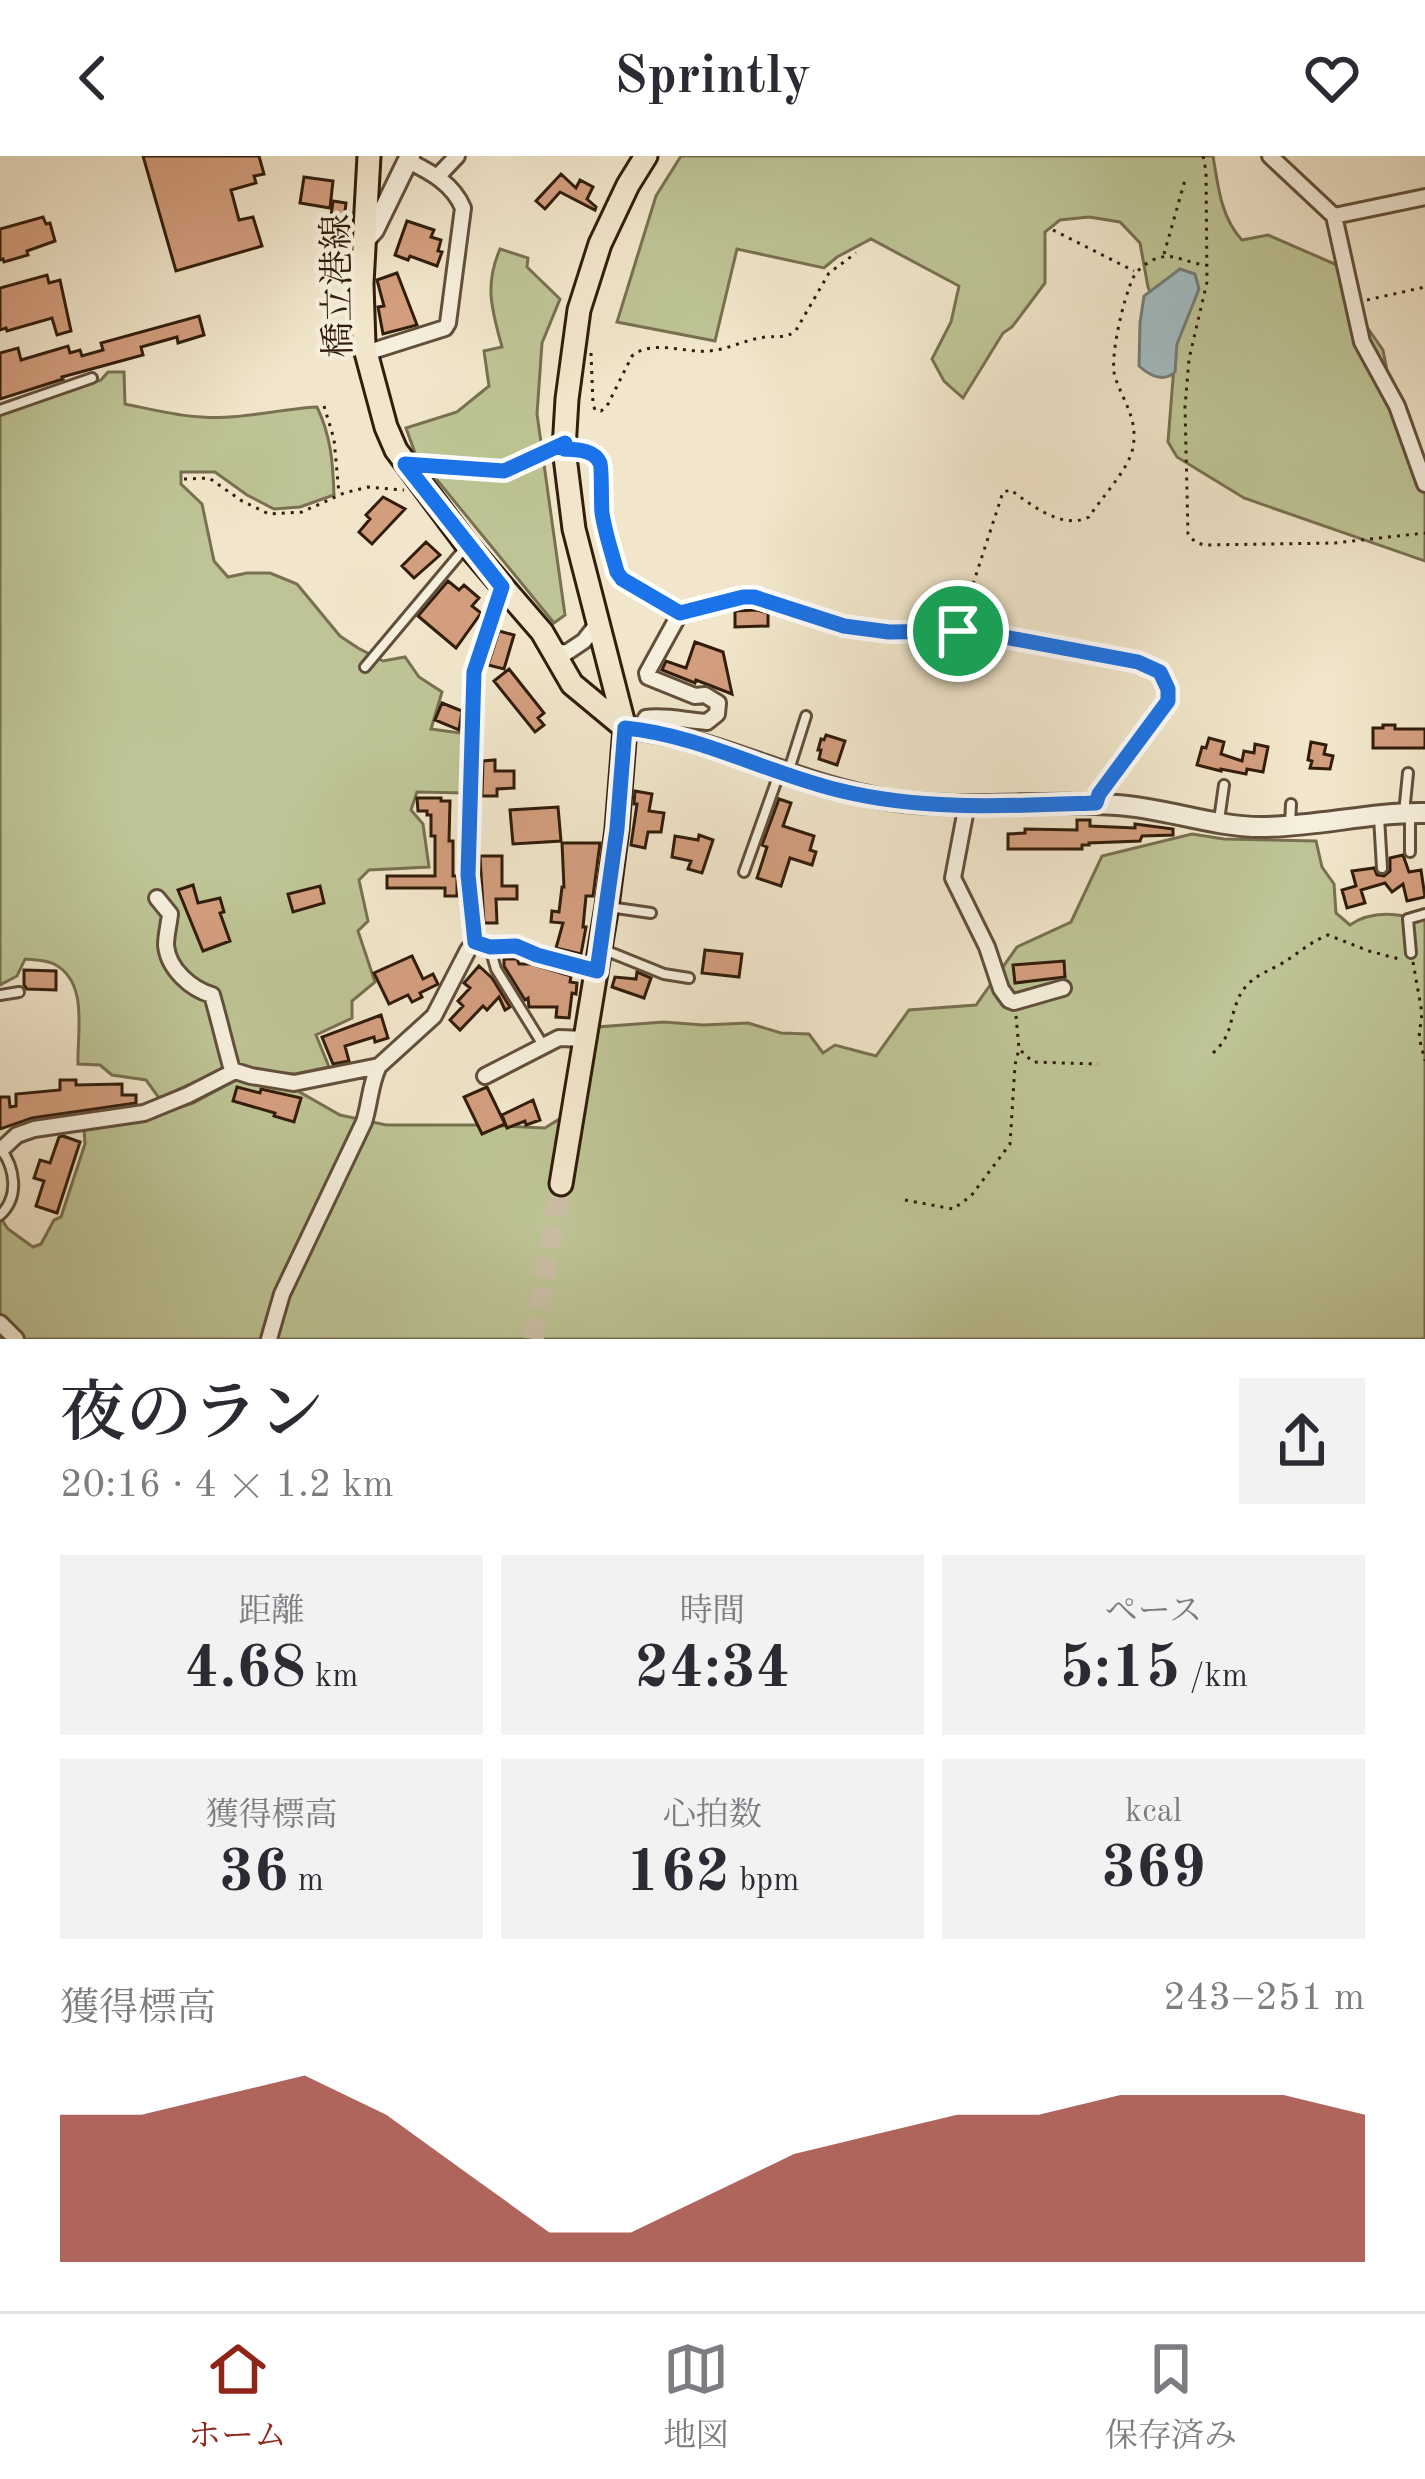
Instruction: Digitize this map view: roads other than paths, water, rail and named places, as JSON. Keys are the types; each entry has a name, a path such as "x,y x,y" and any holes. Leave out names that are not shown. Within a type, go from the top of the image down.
{"main road":[{"name":"橋立港線","path":"369,156 362,301 365,352 386,427 405,464 555,651 572,684 632,729"},
{"path":"561,1184 632,729 574,529 564,446 579,310 600,244 646,156"}],"street":[{"path":"437,176 457,156"},
{"path":"1270,156 1334,216 1366,354 1396,406 1425,484"},
{"path":"364,240 374,230 409,159 437,176 461,201 445,328 365,352"},
{"path":"1334,216 1425,197"},
{"path":"564,446 598,458 602,513 617,572 680,613 754,597 844,626 1018,638 1138,662 1160,672 1168,701 1096,803"},
{"path":"482,944 468,875 474,672 502,587"},
{"path":"632,729 646,718 707,722 717,714 718,703 705,695 695,696 647,676 680,613"},
{"path":"555,651 566,653 598,623"},
{"path":"632,729 658,732 836,790 893,801 1096,803 1254,827 1413,813"},
{"path":"967,804 953,878 987,947 1000,989 1014,1002 1063,988"},
{"path":"157,898 170,914 169,956 187,982 212,995 232,1070 294,1083 379,1066"},
{"path":"269,1339 282,1294 364,1123 373,1076 434,1016 468,950 482,944 516,946 537,955 599,960"},
{"path":"484,1076 560,1038 586,1040"},
{"path":"1,1149 17,1135 34,1129 144,1113 235,1071"},
{"path":"0,1323 16,1339"}],"lane":[{"path":"0,410 92,378"},
{"path":"405,464 504,471 564,446"},
{"path":"365,667 467,545"},
{"path":"745,872 806,716"},
{"path":"1408,772 1413,813 1410,852"},
{"path":"1219,821 1225,785"},
{"path":"1290,826 1291,804"},
{"path":"1379,816 1382,868"},
{"path":"607,906 651,913"},
{"path":"1412,957 1408,919 1425,914"},
{"path":"482,944 543,1045"},
{"path":"599,960 688,978"},
{"path":"0,995 19,992"},
{"path":"0,1214 10,1206 12,1193 12,1166 1,1149"}],"water":[{"path":"1180,269 1195,274 1199,289 1177,344 1175,372 1157,377 1139,366 1144,296"}],"tunnel":[{"path":"533,1339 561,1184"}]}
